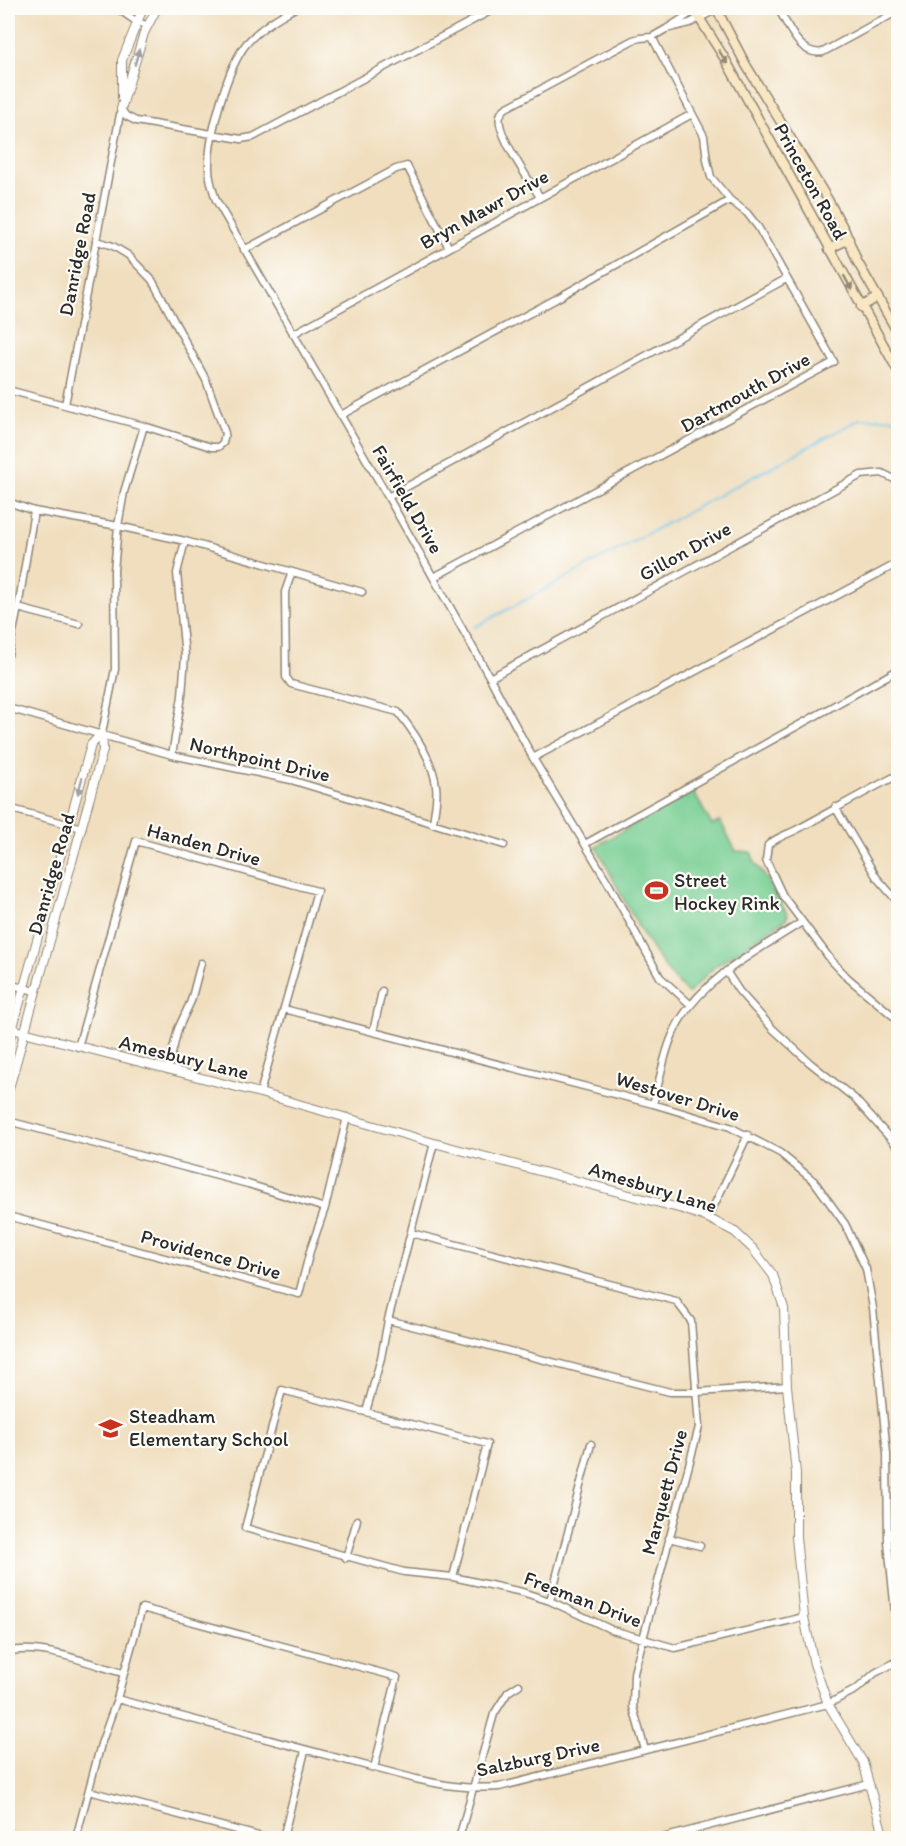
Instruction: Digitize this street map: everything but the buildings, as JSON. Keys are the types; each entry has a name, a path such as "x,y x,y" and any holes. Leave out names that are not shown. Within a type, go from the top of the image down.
{"main road":[{"name":"Princeton Road","path":"696,8 699,19 725,59 898,371"},
{"name":"Princeton Road","path":"717,8 746,64 849,238 857,261 898,333"},
{"path":"830,249 849,238"},
{"path":"861,307 878,297"}],"street":[{"path":"117,8 136,22 147,25"},
{"name":"Danridge Road","path":"122,109 123,60 143,8"},
{"name":"Danridge Road","path":"65,405 122,109 147,25 157,8"},
{"name":"Fairfield Drive","path":"295,8 258,31 234,61 226,80 208,167 216,200 434,577 533,758 585,844 660,977 691,1005"},
{"path":"122,109 126,116 136,122 240,139 263,133 496,8"},
{"path":"540,197 501,130 502,112 633,40 652,37 696,8"},
{"path":"666,29 690,23 717,8"},
{"path":"778,8 801,45 815,54 823,52 898,11"},
{"name":"Dartmouth Drive","path":"434,577 834,362 758,227 747,213 730,200 711,177 705,136 652,37"},
{"name":"Bryn Mawr Drive","path":"293,334 692,114"},
{"path":"244,250 396,169 407,166 450,248"},
{"path":"341,415 556,299 730,200"},
{"path":"8,390 144,426 211,447 221,446 225,440 225,433 206,380 152,280 128,255 113,246 97,241"},
{"path":"388,497 786,279"},
{"name":"Danridge Road","path":"8,1092 103,750 102,733 115,669 114,571 118,526 124,492 144,426"},
{"name":"Gillon Drive","path":"490,678 861,475 882,473 898,481"},
{"path":"8,502 34,511 185,541 362,592"},
{"path":"8,655 34,511"},
{"path":"172,755 182,696 185,656 177,573 185,541"},
{"path":"533,758 898,563"},
{"path":"292,572 285,592 286,677 291,684 398,712 408,724 432,766 437,788 433,824"},
{"path":"18,608 80,624"},
{"path":"585,844 898,670"},
{"name":"Northpoint Drive","path":"8,708 102,733 172,755 291,780 504,845"},
{"name":"Danridge Road","path":"8,1045 91,745 102,733"},
{"path":"898,775 794,831 775,838 768,845 766,860 783,896 848,978 898,1020"},
{"path":"8,807 82,828"},
{"path":"835,807 877,878 898,902"},
{"name":"Handen Drive","path":"78,1047 136,841 317,891 284,1009"},
{"path":"653,1104 670,1045 679,1022 691,1005 726,971 802,922"},
{"path":"168,1070 178,1029 191,1001 201,963"},
{"path":"726,971 739,991 773,1029 808,1062 854,1098 898,1147"},
{"path":"8,984 35,991"},
{"path":"373,1032 382,991"},
{"path":"260,1093 284,1009"},
{"name":"Westover Drive","path":"284,1009 653,1104 730,1127 780,1153 814,1181 845,1224 867,1269 887,1454 890,1566 898,1624"},
{"name":"Amesbury Lane","path":"12,1029 260,1093 434,1143 675,1207 708,1218 735,1232 753,1249 773,1275 783,1308 787,1386 796,1473 796,1537 804,1617 814,1664 828,1704 863,1762 884,1839"},
{"name":"Providence Drive","path":"8,1216 299,1294 310,1251 325,1208 347,1117"},
{"path":"8,1121 248,1184 325,1208"},
{"path":"708,1218 748,1135"},
{"path":"434,1143 366,1412 487,1444 453,1577"},
{"name":"Marquett Drive","path":"411,1233 676,1301 691,1321 699,1427 634,1673 633,1707 645,1749"},
{"path":"388,1320 670,1392 787,1386"},
{"name":"Freeman Drive","path":"366,1412 282,1390 245,1528 346,1558 404,1572 453,1577 522,1592 549,1601 612,1630 675,1648 804,1617"},
{"path":"549,1601 591,1444"},
{"path":"346,1558 357,1520"},
{"path":"669,1538 700,1546"},
{"path":"890,1566 898,1565"},
{"path":"76,1839 101,1744 117,1699 142,1608 397,1677 374,1768"},
{"path":"8,1652 18,1649 39,1651 123,1673"},
{"path":"828,1704 857,1689 875,1672 898,1661"},
{"path":"459,1839 494,1714 508,1692 519,1685"},
{"name":"Salzburg Drive","path":"117,1699 305,1751 453,1787 472,1789 499,1787 828,1704"},
{"path":"282,1839 305,1751"},
{"path":"662,1839 869,1784"},
{"path":"89,1791 266,1839"}],"green space":[{"path":"693,791 712,825 720,821 736,851 751,852 755,863 788,915 785,920 714,967 688,994 648,943 596,846"}],"waterway":[{"path":"475,627 860,419 898,418"}],"place":[{"name":"Street Hockey Rink","path":"656,891"},
{"name":"Steadham Elementary School","path":"111,1428"}]}
